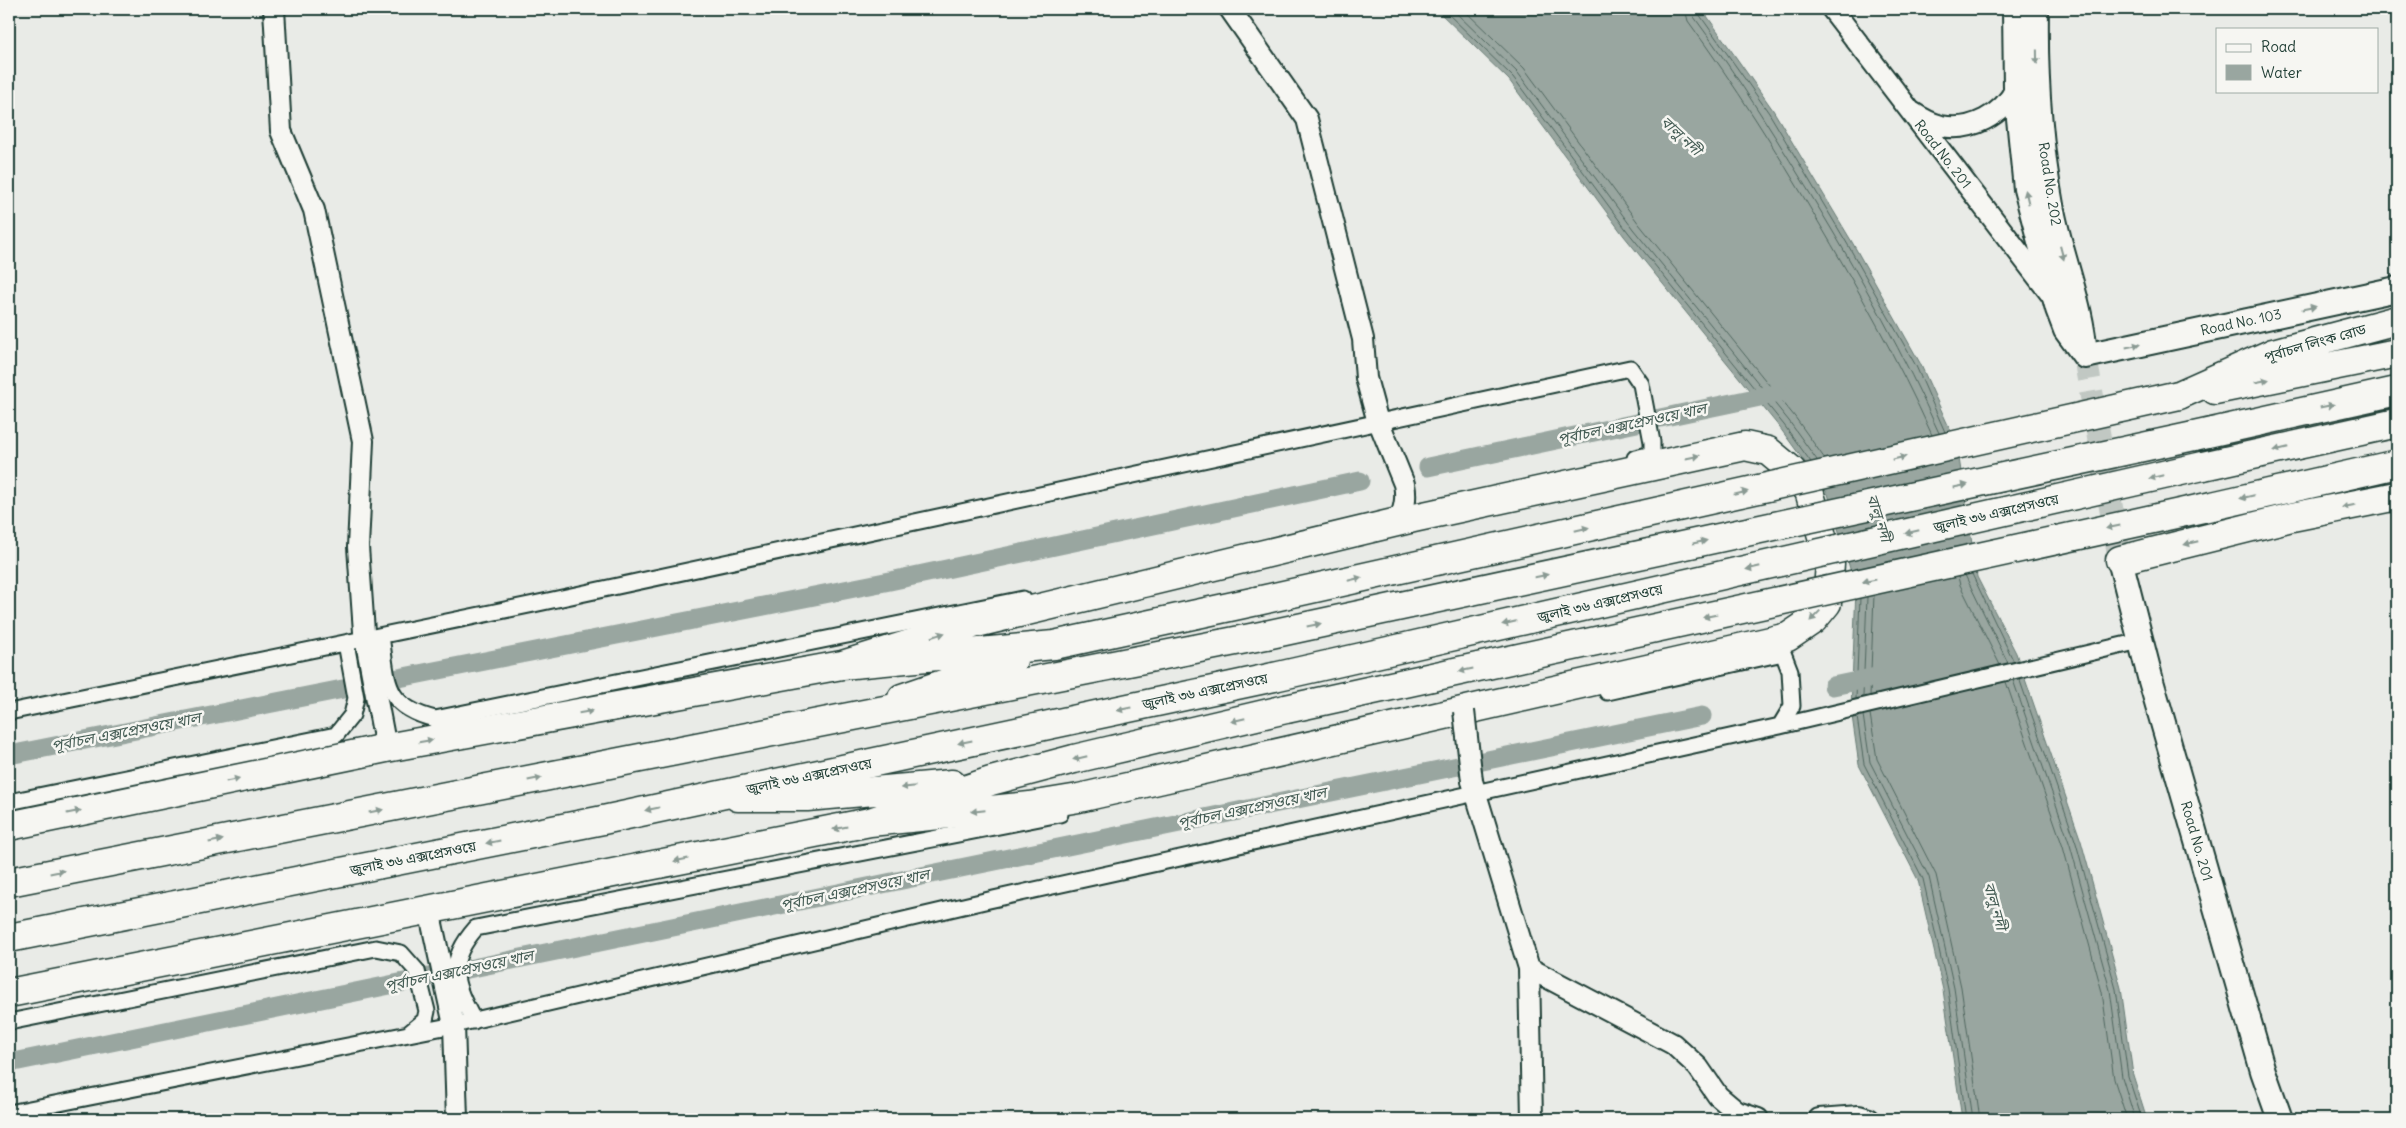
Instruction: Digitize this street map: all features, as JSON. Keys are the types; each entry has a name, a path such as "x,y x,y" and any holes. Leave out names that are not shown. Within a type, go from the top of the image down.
{"main road":[{"name":"পূর্বাচল লিংক রোড","path":"2179,395 2273,353 2397,320"},
{"path":"854,715 1054,646 2179,395 2248,384 2397,353"},
{"path":"9,882 1266,635 2397,391"},
{"name":"জুলাই ৩৬ এক্সপ্রেসওয়ে","path":"9,938 603,820 1274,676 2397,423"},
{"path":"842,665 977,623 1401,517 1745,446 1768,451 1791,470 1809,491 1830,564 1830,584 1827,603 1812,620 1788,637 1465,717 1079,798 1030,806 870,822"},
{"path":"9,993 431,922 870,822 991,781 1074,759 1286,709 2397,464"},
{"path":"2120,560 2292,517 2397,496"},
{"path":"9,826 384,735 842,665 1054,646"},
{"path":"706,798 807,797 991,781"}],"street":[{"path":"274,9 281,131 314,210 363,441 358,547 364,640 384,735"},
{"path":"1230,9 1307,119 1362,339 1366,378 1379,422 1404,484 1406,494 1401,517"},
{"name":"Road No. 201","path":"1832,9 2054,298"},
{"name":"Road No. 202","path":"2015,9 2026,89 2051,205 2084,332 2085,356"},
{"name":"Road No. 202","path":"2026,89 2036,9"},
{"path":"1908,110 1941,126 1956,127 1973,124 2002,109 2026,89"},
{"name":"Road No. 201","path":"2026,89 2026,190 2054,298 2066,330 2085,356"},
{"name":"Road No. 103","path":"2085,356 2397,289"},
{"path":"9,712 364,640 1630,368 1641,384 1652,442 1652,454 1401,517 1024,598 435,719 417,714 400,704 389,689 364,640"},
{"name":"Road No. 201","path":"2120,560 2140,641 2263,1071 2280,1119"},
{"path":"9,802 336,735 352,714 364,640"},
{"path":"9,1113 408,1034 453,1018 474,1021 1473,787 1783,725 2083,656 2140,641"},
{"path":"474,1021 459,994 455,961 462,944 476,928 1071,812 1465,717 1783,653 1790,671 1792,706 1783,725"},
{"path":"1465,717 1473,787 1529,968 1532,1119"},
{"path":"431,922 453,1018 457,1119"},
{"path":"9,1022 376,948 401,953 417,971 426,1011 425,1020 408,1034"},
{"path":"1529,968 1673,1044 1698,1067 1718,1096 1737,1112 1758,1119"},
{"path":"1819,1119 1859,1116 1869,1119"}],"water":[{"name":"বালু নদী","path":"1436,9 1702,9 1773,110 1852,242 1920,363 1957,445 1977,577 2016,653 2081,841 2121,988 2133,1075 2147,1119 1962,1119 1943,990 1918,880 1859,765 1851,709 1856,589 1828,494 1780,428 1624,236 1509,80"}],"waterway":[{"name":"পূর্বাচল এক্সপ্রেসওয়ে খাল","path":"1428,467 1779,393"},
{"name":"পূর্বাচল এক্সপ্রেসওয়ে খাল","path":"9,755 890,581 1360,481"},
{"name":"পূর্বাচল এক্সপ্রেসওয়ে খাল","path":"1833,686 1876,677"},
{"name":"পূর্বাচল এক্সপ্রেসওয়ে খাল","path":"9,1063 1702,716"}],"tunnel":[{"path":"2085,356 2120,560"}]}
